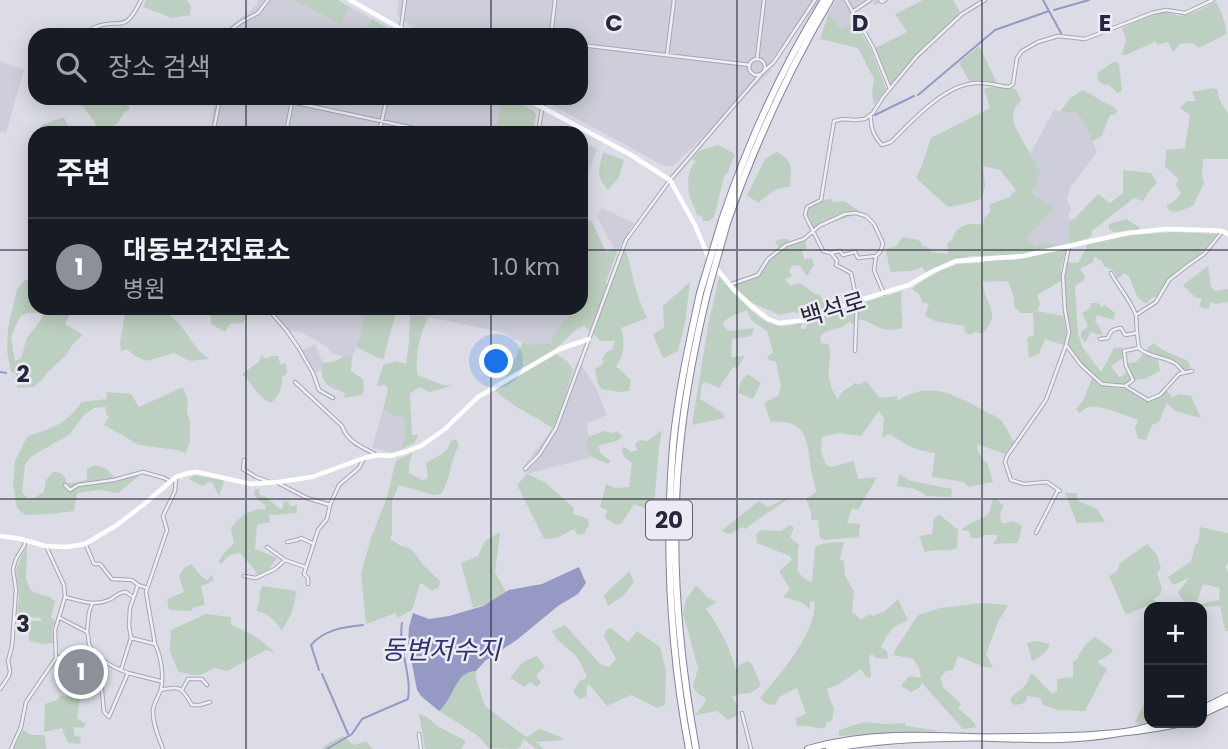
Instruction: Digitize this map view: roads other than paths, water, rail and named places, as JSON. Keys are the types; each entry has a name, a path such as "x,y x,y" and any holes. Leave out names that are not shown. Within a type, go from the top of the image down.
{"highway":[{"name":"20","path":"689,749 673,640 669,579 669,510 674,443 687,354 734,183 764,111 824,0"},
{"name":"20","path":"724,222 773,108 830,0"},
{"name":"20","path":"696,749 679,632 676,508 680,446 704,293"},
{"path":"1207,709 1228,696"},
{"path":"1207,710 1228,702"},
{"path":"808,749 853,739 893,736 1062,739 1099,736 1144,728"},
{"path":"828,749 895,741 1062,744 1130,736 1162,728"}],"street":[{"path":"93,28 125,23 133,16 141,0"},
{"path":"233,28 258,13 268,0"},
{"path":"350,0 395,28"},
{"path":"402,28 405,0"},
{"path":"552,28 555,0"},
{"path":"667,55 674,0"},
{"path":"757,59 764,0"},
{"path":"525,469 539,455 556,428 626,240 670,180 775,62 815,0"},
{"path":"846,0 873,47 890,89"},
{"path":"852,12 870,0"},
{"path":"876,256 858,258 855,252 843,255 840,251 823,251 805,215 807,207 821,200 834,121 864,119 871,114 917,56 962,14 985,0"},
{"path":"871,114 870,126 882,145 891,142 937,99 963,86 976,83 1009,87 1013,84 1017,58 1038,42 1058,36 1085,39 1152,13 1166,10 1185,13 1213,0"},
{"path":"588,46 750,65"},
{"path":"752,86 752,61 757,59 775,62"},
{"path":"763,61 763,73"},
{"path":"752,73 763,73"},
{"path":"214,126 219,105"},
{"path":"287,126 291,105"},
{"path":"306,105 405,126"},
{"path":"381,126 385,105"},
{"name":"백석로","path":"537,105 576,126"},
{"path":"539,126 543,105"},
{"name":"백석로","path":"588,132 670,180 696,227 708,256 729,285 768,319 779,323 806,320 884,294 909,285 956,261 1023,256 1128,233 1166,229 1225,233"},
{"path":"729,285 758,275 768,259 786,245 804,239 819,226 845,214 856,213 866,216 874,223 883,244 876,256 874,270 884,294"},
{"path":"1136,315 1156,302 1169,281 1204,254 1228,227"},
{"path":"1037,533 1059,491 1047,482 1024,484 1011,480 1005,462 1046,400 1066,345 1069,332 1063,276 1069,246"},
{"path":"831,253 837,261 836,265 851,273 857,301 855,351"},
{"path":"1111,273 1118,287 1131,302 1136,315 1139,348 1174,363 1184,373"},
{"path":"273,315 298,347 319,390 333,398"},
{"path":"1100,339 1108,338 1114,329 1121,328 1125,335 1137,333"},
{"path":"0,536 46,546 85,544 117,525 176,477 188,473 197,472 251,484 275,483 312,477 364,458 389,456 421,446 445,429 478,397 560,349 589,339"},
{"path":"1066,345 1081,365 1102,384 1125,386 1148,400 1160,395 1179,374 1192,371"},
{"path":"1125,386 1133,380 1126,366 1124,351 1139,348"},
{"path":"295,382 342,426 345,434 358,445 378,455"},
{"path":"308,584 308,578 304,574 305,567 318,530 327,519 339,485 359,468 364,458"},
{"path":"244,460 243,469 256,477 330,505"},
{"path":"65,485 70,489 78,485 114,481 143,472 171,482"},
{"path":"163,749 153,711 161,690 162,672 146,592 167,530 163,516 175,491 176,477"},
{"path":"287,542 301,538 314,544"},
{"path":"0,689 10,671 8,662 12,646 16,590 13,569 26,540"},
{"path":"85,544 94,564 100,564 111,579 132,580 147,588"},
{"path":"11,749 21,726 26,702 56,658 55,630 65,597 64,584 46,546"},
{"path":"267,547 285,560 305,567"},
{"path":"244,576 256,578 275,569 285,560"},
{"path":"121,670 131,638 130,608 138,585"},
{"path":"65,597 92,604 109,600 121,592 127,592 134,598"},
{"path":"92,604 87,632 89,643 102,659 128,673 161,682"},
{"path":"60,618 87,632"},
{"path":"131,638 155,644"},
{"path":"56,658 74,656 87,675 100,671"},
{"path":"102,659 98,662 104,712 109,717 128,673"},
{"path":"182,690 188,679 202,679 207,685"},
{"path":"161,690 178,688 192,705 209,702"},
{"path":"742,713 751,749"},
{"path":"419,734 421,749"}],"water":[{"name":"동변저수지","path":"579,567 586,583 578,594 485,661 476,671 463,676 439,711 421,696 417,690 408,643 413,613 429,619 449,616 483,606 509,590 542,584"}],"waterway":[{"path":"1043,0 1061,33"},
{"path":"1054,10 1089,0"},
{"path":"918,95 995,30 1049,11"},
{"path":"875,115 914,96"},
{"path":"0,372 6,373"},
{"path":"327,749 352,734 362,719 408,699 402,623"},
{"path":"319,670 311,645 328,633 363,625"},
{"path":"322,674 348,734"}],"place":[{"name":"대동보건진료소","path":"81,672"}]}
